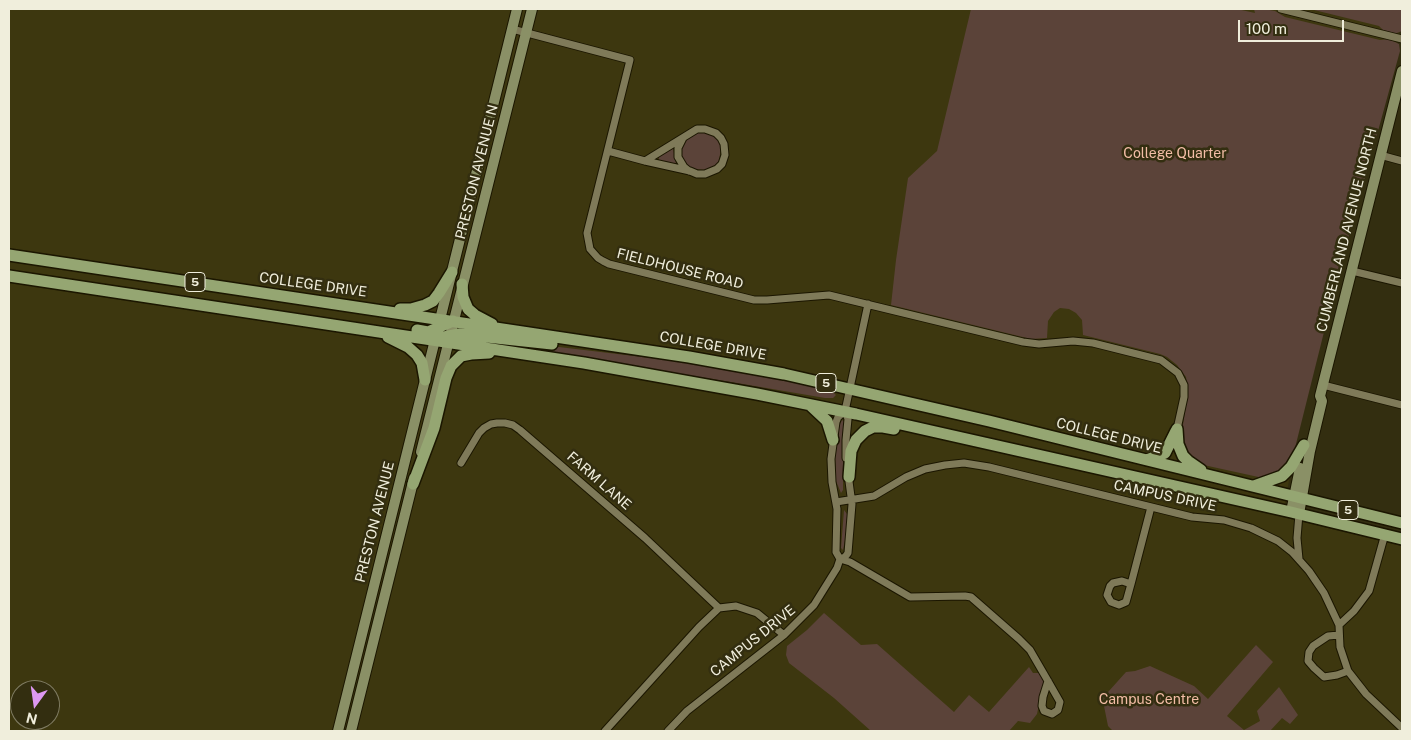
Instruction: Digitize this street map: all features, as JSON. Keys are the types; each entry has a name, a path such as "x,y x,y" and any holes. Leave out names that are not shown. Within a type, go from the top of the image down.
{"main road":[{"name":"PRESTON AVENUE N","path":"438,329 517,9"},
{"name":"PRESTON AVENUE N","path":"448,338 532,9"},
{"name":"CUMBERLAND AVENUE NORTH","path":"1298,497 1304,445 1316,399 1320,396 1323,385 1402,71"},
{"name":"COLLEGE DRIVE","path":"9,254 381,310 438,329"},
{"path":"381,310 411,309 425,305 439,293 452,272"},
{"name":"5","path":"9,276 375,331 438,329"},
{"path":"462,284 463,297 468,309 475,315 502,329"},
{"path":"317,323 375,326 428,332 453,321"},
{"name":"COLLEGE DRIVE","path":"453,321 719,362 850,388 1402,523"},
{"path":"438,329 448,338 465,334 698,362 719,362"},
{"name":"PRESTON AVENUE","path":"338,731 438,329"},
{"path":"375,331 402,343 417,355 422,363 425,380"},
{"name":"5","path":"448,338 507,351 584,363 845,411 1402,539"},
{"name":"PRESTON AVENUE","path":"351,731 448,338"},
{"path":"413,484 434,428 446,378 454,362 466,355 507,351"},
{"name":"CUMBERLAND AVENUE NORTH","path":"1298,497 1322,401 1320,396"},
{"path":"807,404 824,417 833,440"},
{"path":"849,477 854,443 870,429 883,427 908,432 932,431"},
{"path":"1146,460 1165,453 1177,430"},
{"path":"1177,430 1178,444 1184,456 1206,475"},
{"path":"1252,486 1282,476 1291,467 1304,445"},
{"path":"1295,513 1298,497"},
{"path":"1385,534 1402,534"}],"street":[{"path":"1281,9 1402,39"},
{"name":"FIELDHOUSE ROAD","path":"512,30 526,32 630,60 587,232 590,249 598,258 609,264 754,300 823,294 1023,342 1039,344 1073,341 1093,343 1161,360 1174,368 1184,385 1184,397 1177,430"},
{"path":"608,151 645,161 690,172 705,174 717,169 723,160 725,147 721,138 712,131 697,129 645,161"},
{"path":"684,136 679,144 677,153 681,162 690,172"},
{"path":"1380,155 1402,161"},
{"path":"1352,271 1402,283"},
{"name":"CAMPUS DRIVE","path":"668,731 700,700 784,635 814,605 837,568 840,559 848,553 852,501 846,453 848,420 845,411 868,304"},
{"path":"1323,385 1402,405"},
{"name":"CAMPUS DRIVE","path":"840,559 836,552 837,518 831,467 833,440 838,417 845,411"},
{"name":"FARM LANE","path":"461,463 484,428 491,424 505,422 513,425 645,538 719,608"},
{"name":"CAMPUS DRIVE","path":"836,502 852,501 874,496 906,477 924,469 945,464 964,463 989,467 1192,517 1242,524 1278,541 1299,559 1324,593 1339,625"},
{"path":"1131,584 1151,507"},
{"path":"1295,513 1299,559"},
{"path":"1385,534 1369,591 1354,611 1339,625 1338,635 1343,661 1348,671 1366,694 1402,728"},
{"path":"840,559 850,562 910,596 971,597 1026,645 1048,681 1060,702 1060,708 1055,714 1048,714 1042,709 1043,697 1048,681"},
{"path":"605,731 699,627 719,608 736,606 757,613 784,635"},
{"path":"1338,635 1328,636 1313,646 1309,652 1308,660 1324,677 1348,671"}],"shaded area":[{"path":"9,9 1402,9 1402,22 1294,450 1283,517 1402,546 1402,731 9,731"}],"green space":[{"name":"College Quarter","path":"971,9 1237,9 1255,13 1254,9 1264,9 1275,11 1285,17 1380,40 1389,39 1399,44 1400,51 1336,284 1293,456 1282,471 1263,478 1199,464 1184,450 1182,431 1188,392 1186,377 1177,365 1160,354 1083,335 1082,320 1069,309 1060,308 1054,312 1048,321 1047,338 1031,339 891,305 908,178 937,151"},
{"path":"1310,9 1402,9 1402,31 1393,33 1383,30 1379,26"},
{"path":"697,133 712,135 717,138 721,147 719,161 714,167 707,170 693,169 685,164 681,157 680,150 686,139"},
{"path":"673,148 676,164 659,160 659,157"},
{"path":"467,336 739,370 828,388 836,395 833,398 825,398 483,343"},
{"path":"842,420 845,422 843,490 841,493 836,481 835,457 837,434"},
{"path":"844,510 847,514 847,530 843,550 841,548"},
{"path":"824,613 861,645 877,644 954,712 969,695 989,712 1029,667 1033,673 1039,673 1044,681 1037,714 1030,723 1018,721 1009,731 871,731 834,698 789,663 786,655 787,646"},
{"name":"Campus Centre","path":"1256,645 1273,662 1227,716 1244,730 1260,721 1257,711 1279,687 1298,715 1290,724 1282,718 1270,731 1113,731 1108,726 1104,706 1100,701 1126,672 1150,666 1194,686 1208,699"}]}
